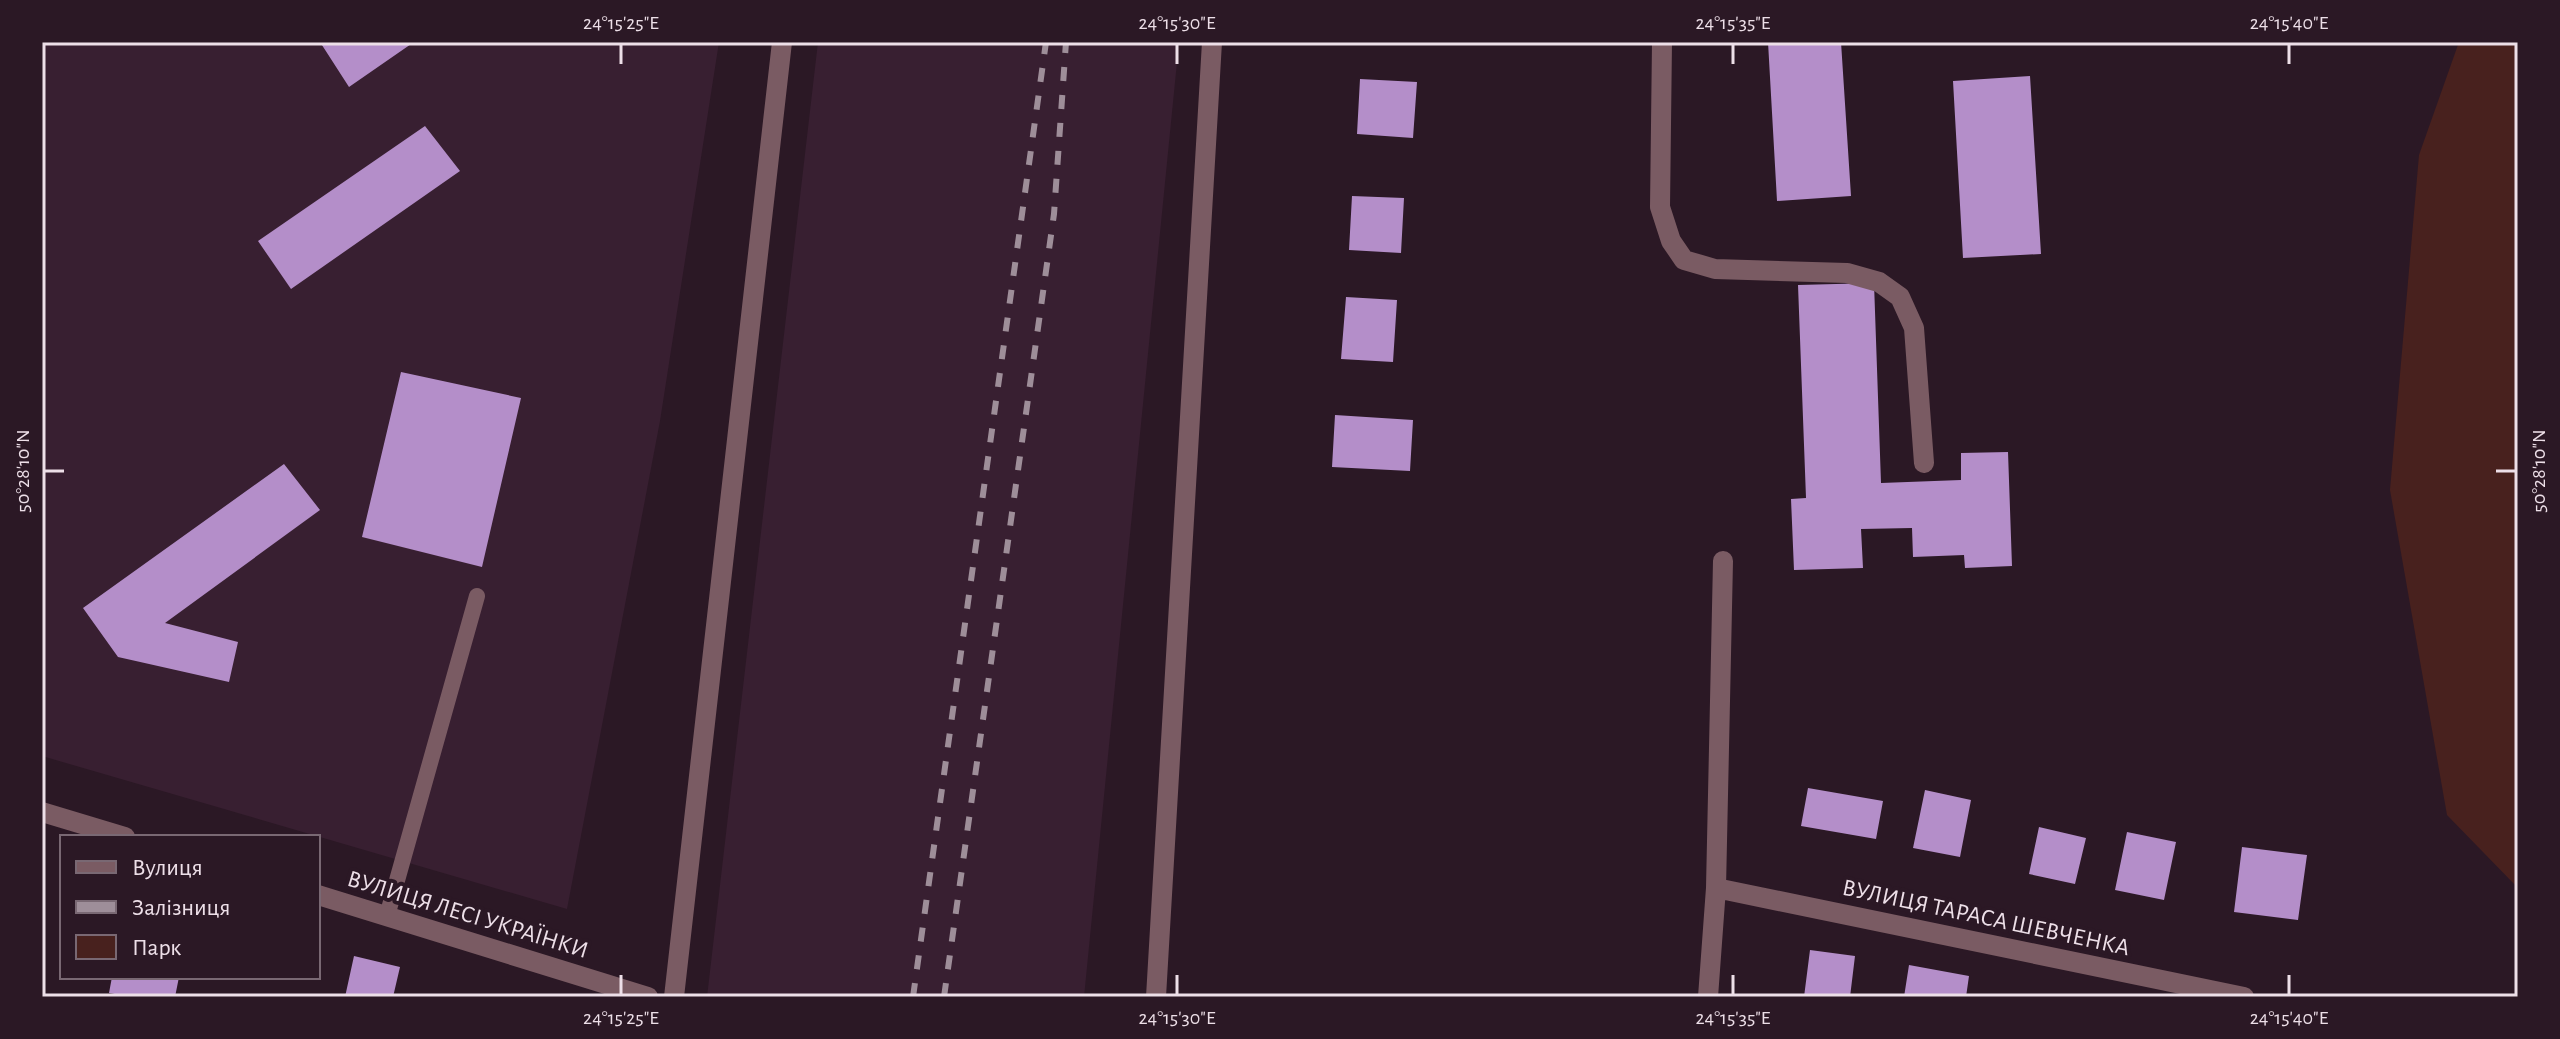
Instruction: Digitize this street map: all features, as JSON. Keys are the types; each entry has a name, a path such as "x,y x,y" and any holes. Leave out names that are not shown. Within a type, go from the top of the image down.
{"street":[{"path":"674,997 782,42"},
{"path":"1156,997 1212,42"},
{"path":"1662,42 1660,207 1671,241 1684,260 1715,269 1847,273 1879,282 1900,297 1914,328 1924,463"},
{"path":"1708,997 1716,888 1723,561"},
{"path":"42,812 118,835"},
{"name":"ВУЛИЦЯ ТАРАСА ШЕВЧЕНКА","path":"1716,888 2244,997"},
{"name":"ВУЛИЦЯ ЛЕСІ УКРАЇНКИ","path":"320,896 648,997"}],"lane":[{"path":"387,916 477,596"}],"shaded area":[{"path":"42,42 719,42 660,421 567,909 42,756"},
{"path":"818,42 1179,42 1084,997 707,997"}],"green space":[{"path":"2459,42 2518,42 2518,888 2447,815 2390,490 2419,155"}],"building":[{"path":"320,42 414,42 349,87"},
{"path":"1768,42 1841,42 1851,196 1777,201"},
{"path":"2030,76 2041,254 1963,258 1953,81"},
{"path":"1360,79 1417,82 1413,138 1357,134"},
{"path":"425,126 460,171 291,289 258,241"},
{"path":"1352,196 1404,198 1401,253 1349,250"},
{"path":"1874,283 1881,483 1961,480 1961,453 2008,452 2012,566 1965,568 1964,555 1913,557 1912,528 1861,529 1863,568 1794,570 1791,499 1806,498 1798,285"},
{"path":"1346,297 1397,300 1393,362 1341,359"},
{"path":"401,372 521,398 482,567 362,537"},
{"path":"1335,415 1413,420 1410,471 1332,467"},
{"path":"284,464 320,510 165,623 238,642 229,682 118,657 83,608"},
{"path":"1808,788 1883,801 1876,839 1801,826"},
{"path":"1925,790 1971,800 1960,857 1913,848"},
{"path":"2039,827 2086,838 2075,884 2029,874"},
{"path":"2127,832 2176,842 2164,900 2115,890"},
{"path":"2242,847 2307,855 2298,920 2234,912"},
{"path":"1810,950 1855,956 1850,997 1804,997"},
{"path":"354,956 400,967 393,997 345,997"},
{"path":"1909,965 1969,976 1966,997 1904,997"},
{"path":"112,979 179,979 175,997 132,997 109,993"}],"railway":[{"path":"913,997 1046,42"},
{"path":"944,997 1054,214 1066,42"}]}
